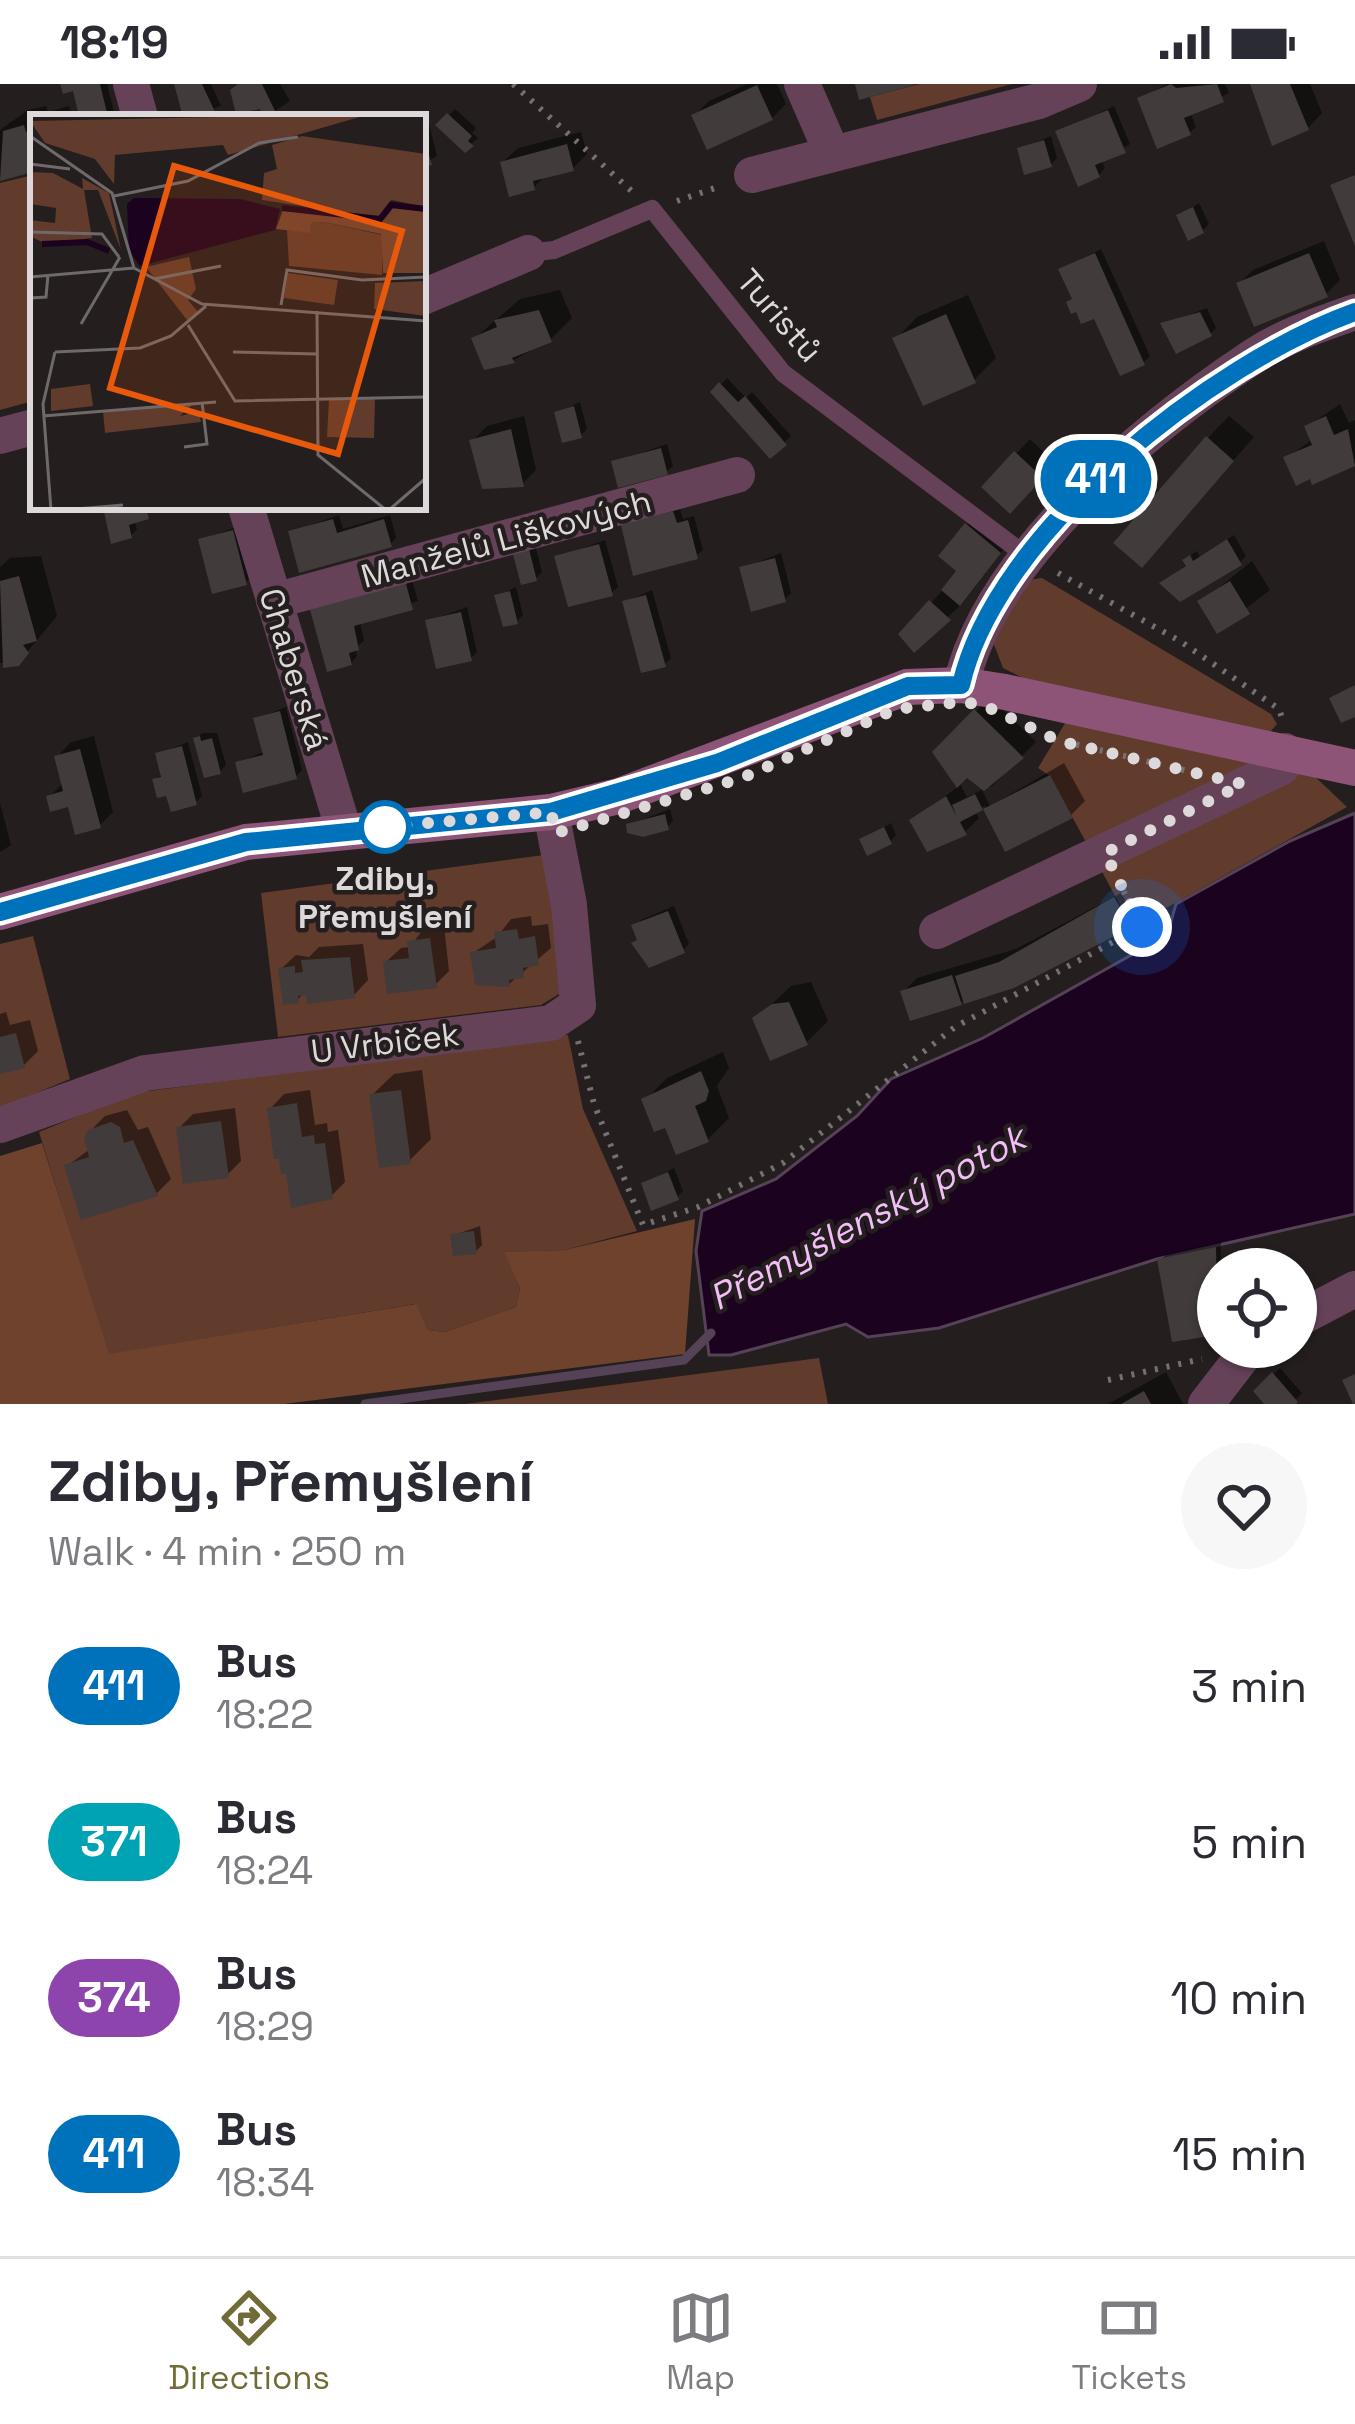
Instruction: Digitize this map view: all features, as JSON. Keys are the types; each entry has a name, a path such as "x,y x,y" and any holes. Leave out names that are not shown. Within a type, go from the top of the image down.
{"street":[{"path":"131,84 139,114"},
{"path":"802,84 832,153"},
{"path":"752,175 1039,101 1079,84"},
{"path":"426,296 528,253"},
{"path":"961,685 968,652 1028,557 1104,469 1257,354 1355,312"},
{"path":"0,436 30,428"},
{"name":"Manželů Liškových","path":"274,601 737,475"},
{"name":"Chaberská","path":"247,510 344,831"},
{"path":"0,912 246,842 551,812 717,763 908,686 961,685 1286,742 1355,768"},
{"path":"937,931 1282,767 1286,742"},
{"path":"551,812 569,905 578,1005 573,1013"},
{"name":"U Vrbiček","path":"0,1125 145,1073 551,1023 573,1013"},
{"path":"1317,1309 1355,1289"},
{"path":"1206,1404 1234,1368"}],"lane":[{"path":"528,253 554,250 652,209"},
{"name":"Turistů","path":"652,209 783,373 1028,557"}],"path":[{"path":"512,84 652,209"},
{"path":"1028,557 1180,641 1279,709 1286,742"},
{"path":"1040,732 1059,741 1243,784"},
{"path":"573,1013 594,1104 643,1225 698,1207 783,1163 955,1027 1142,927 1105,853"},
{"path":"1108,1380 1197,1360"}],"shaded area":[{"path":"919,84 1012,84 877,120 870,97"},
{"path":"30,176 30,402 0,410 0,183"},
{"path":"1042,578 1271,714 1277,724 1269,733 1347,807 1132,927 1050,776 1038,768 1067,720 1023,678 1003,668 993,642 1027,580"},
{"path":"544,855 562,977 559,994 541,1005 278,1037 261,893"},
{"path":"33,936 70,1079 0,1108 0,944"},
{"path":"568,1035 583,1109 637,1231 565,1250 505,1252 520,1288 516,1307 445,1332 428,1330 415,1304 108,1355 39,1132 134,1093"},
{"path":"42,1143 109,1354 416,1304 428,1330 445,1332 516,1307 520,1288 504,1252 565,1250 695,1219 685,1354 284,1404 0,1404 0,1156"},
{"path":"819,1358 828,1404 465,1404"}],"water":[{"path":"1355,813 1355,1214 1197,1248 939,1328 868,1337 846,1324 731,1355 709,1355 696,1251 702,1211 776,1179 857,1116 891,1079 983,1038 1167,935 1176,904 1290,841"}],"building":[{"path":"60,84 100,84 107,114 76,114 73,91 63,94"},
{"path":"174,84 202,84 216,114 182,114"},
{"path":"238,84 262,84 277,114 261,114 260,109 236,114 230,90"},
{"path":"855,84 914,84 914,85 859,100"},
{"path":"1171,84 1176,88 1217,84 1224,102 1184,118 1191,135 1157,149 1137,98"},
{"path":"1250,84 1290,84 1309,130 1272,146"},
{"path":"757,85 773,120 707,150 691,115"},
{"path":"1108,110 1126,153 1095,165 1100,177 1078,187 1055,131"},
{"path":"447,113 472,136 468,141 474,146 465,153 435,125"},
{"path":"24,125 26,132 30,131 30,173 0,181 3,131"},
{"path":"1044,140 1052,167 1024,175 1017,148"},
{"path":"567,144 574,171 533,181 535,190 509,197 500,162"},
{"path":"1355,175 1355,246 1330,185"},
{"path":"1193,207 1204,233 1188,241 1176,215"},
{"path":"1095,253 1145,365 1120,376 1094,319 1081,324 1076,312 1071,314 1066,302 1072,299 1058,269"},
{"path":"1309,253 1328,297 1254,327 1236,283"},
{"path":"539,310 552,342 512,358 515,363 484,370 471,338 497,327 494,320"},
{"path":"1200,312 1212,336 1176,354 1160,323"},
{"path":"946,314 976,383 923,406 892,338"},
{"path":"719,382 738,402 745,396 787,445 770,459 710,392"},
{"path":"574,406 582,438 562,443 554,412"},
{"path":"1326,416 1334,435 1348,429 1355,466 1312,485 1310,479 1296,486 1283,457 1312,445 1304,426"},
{"path":"511,429 524,487 482,489 469,440"},
{"path":"1206,436 1234,461 1142,568 1113,543"},
{"path":"661,448 668,475 618,488 611,461"},
{"path":"1014,451 1043,478 1010,514 981,487"},
{"path":"104,510 147,510 149,519 129,525 132,538 111,544"},
{"path":"673,511 677,523 688,520 698,559 633,576 621,525"},
{"path":"333,519 337,533 384,519 392,547 299,573 288,531"},
{"path":"965,523 1001,553 960,606 941,590 956,571 938,556"},
{"path":"233,530 247,585 212,594 198,539"},
{"path":"1227,539 1242,565 1180,602 1159,583 1186,566 1182,560 1190,555 1193,561"},
{"path":"599,544 613,596 568,607 554,556"},
{"path":"529,549 537,581 521,585 513,554"},
{"path":"775,558 786,602 751,612 739,567"},
{"path":"19,576 37,641 23,645 29,653 19,666 3,668 0,581"},
{"path":"405,580 413,610 354,626 359,650 349,653 352,665 327,672 309,606"},
{"path":"1230,581 1250,614 1217,634 1197,601"},
{"path":"510,591 518,624 503,627 494,595"},
{"path":"646,595 666,667 641,673 622,601"},
{"path":"929,600 951,620 914,653 898,634"},
{"path":"461,612 472,661 436,669 425,620"},
{"path":"1355,685 1355,717 1341,723 1329,698"},
{"path":"974,709 1024,758 984,791 967,778 957,788 932,752"},
{"path":"280,711 297,779 243,793 235,762 263,755 253,718"},
{"path":"200,736 201,741 212,738 221,774 204,778 193,738"},
{"path":"182,746 197,805 171,812 166,796 157,798 152,779 161,777 155,753"},
{"path":"80,749 101,828 75,835 68,807 50,812 46,796 63,791 54,756"},
{"path":"1050,775 1073,818 1005,852 983,809"},
{"path":"975,794 983,810 960,822 967,835 927,852 909,820 946,796 957,817 952,805"},
{"path":"665,814 669,830 643,837 627,833 626,824"},
{"path":"884,827 892,844 867,856 859,839"},
{"path":"1114,897 1132,927 1014,988 964,1004 955,976 999,962"},
{"path":"668,911 685,953 649,968 631,943 637,940 631,925"},
{"path":"517,929 519,939 535,936 539,965 523,968 524,978 509,980 510,987 475,985 470,952 496,948 494,932"},
{"path":"430,938 437,988 387,994 383,961 409,958 407,941"},
{"path":"350,957 355,998 307,1004 306,995 298,996 299,1003 283,1005 278,968 295,966 295,973 303,972 301,960"},
{"path":"952,975 962,1005 910,1021 900,991"},
{"path":"789,1002 808,1045 770,1061 752,1018 772,1004"},
{"path":"16,1033 25,1068 0,1074 0,1037"},
{"path":"701,1071 709,1091 706,1101 695,1106 709,1142 676,1155 665,1128 654,1132 641,1099"},
{"path":"401,1090 411,1164 379,1168 369,1094"},
{"path":"297,1103 302,1137 314,1135 315,1144 325,1143 333,1199 291,1208 286,1174 281,1174 279,1159 274,1159 267,1108"},
{"path":"221,1121 229,1178 183,1184 176,1127"},
{"path":"111,1122 120,1127 124,1143 133,1140 158,1196 81,1220 64,1165 89,1157 84,1138 88,1130"},
{"path":"668,1172 679,1200 651,1211 641,1183"},
{"path":"474,1231 477,1254 453,1256 450,1234"},
{"path":"1197,1251 1197,1338 1172,1342 1157,1259"},
{"path":"1272,1372 1296,1404 1264,1404 1253,1391"},
{"path":"1355,1374 1355,1404 1353,1404 1342,1380"},
{"path":"1144,1391 1151,1404 1121,1404"}],"waterway":[{"name":"Přemyšlenský potok","path":"365,1404 684,1360 711,1333"}],"bus line":[{"name":"411","path":"0,912 246,842 551,812 620,796 717,763 908,686 961,685 968,652 1028,557 1104,469 1257,354 1355,312"}],"place":[{"name":"Zdiby, Přemyšlení","path":"385,827"}],"route":[{"path":"385,827 551,812 556,833 742,778 896,709 962,702 983,705 1059,741 1243,784 1105,853 1142,927"}]}
